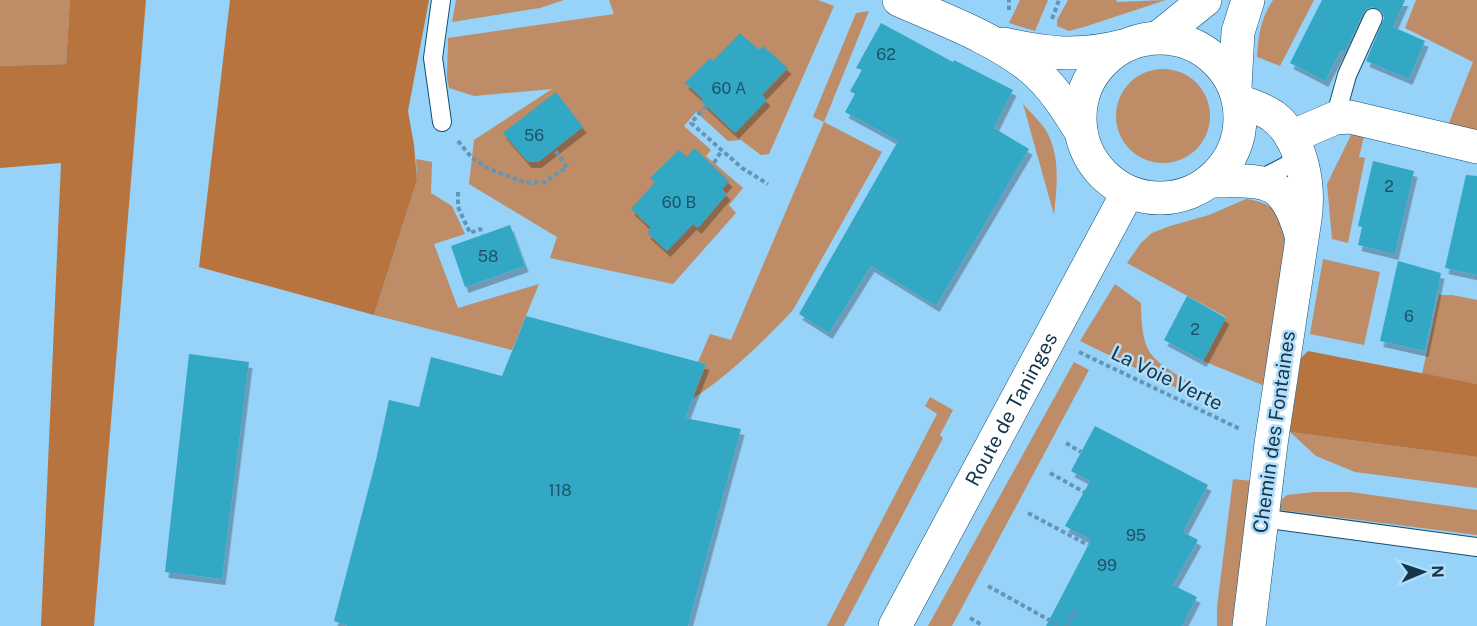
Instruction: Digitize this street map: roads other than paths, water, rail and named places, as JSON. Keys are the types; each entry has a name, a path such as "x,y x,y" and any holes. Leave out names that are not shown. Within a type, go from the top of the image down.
{"street":[{"path":"899,0 991,41 1031,68 1062,101 1081,132"},
{"path":"1159,37 1205,0"},
{"path":"1123,46 1100,64 1089,82 1080,117 1085,146 1096,165 1110,181 1128,192 1153,197 1175,197 1188,194 1210,181 1226,165 1236,145 1240,130 1237,94 1238,32 1248,0"},
{"path":"991,41 1057,54 1097,51 1159,37 1182,40 1205,50 1223,66 1237,94"},
{"name":"Chemin des Fontaines","path":"1237,94 1270,114 1284,127 1301,162 1307,195 1270,444 1249,626"},
{"path":"1294,144 1335,118 1350,117 1477,147"},
{"name":"Chemin des Fontaines","path":"1210,181 1257,181 1272,185 1284,195 1292,208 1302,239"},
{"name":"Route de Taninges","path":"895,626 1128,192"}],"lane":[{"path":"441,0 433,58 442,122"},
{"path":"1335,118 1347,75 1373,18"},
{"name":"Chemin des Fontaines","path":"1257,181 1288,165 1294,144"},
{"path":"1261,519 1477,547"}]}
